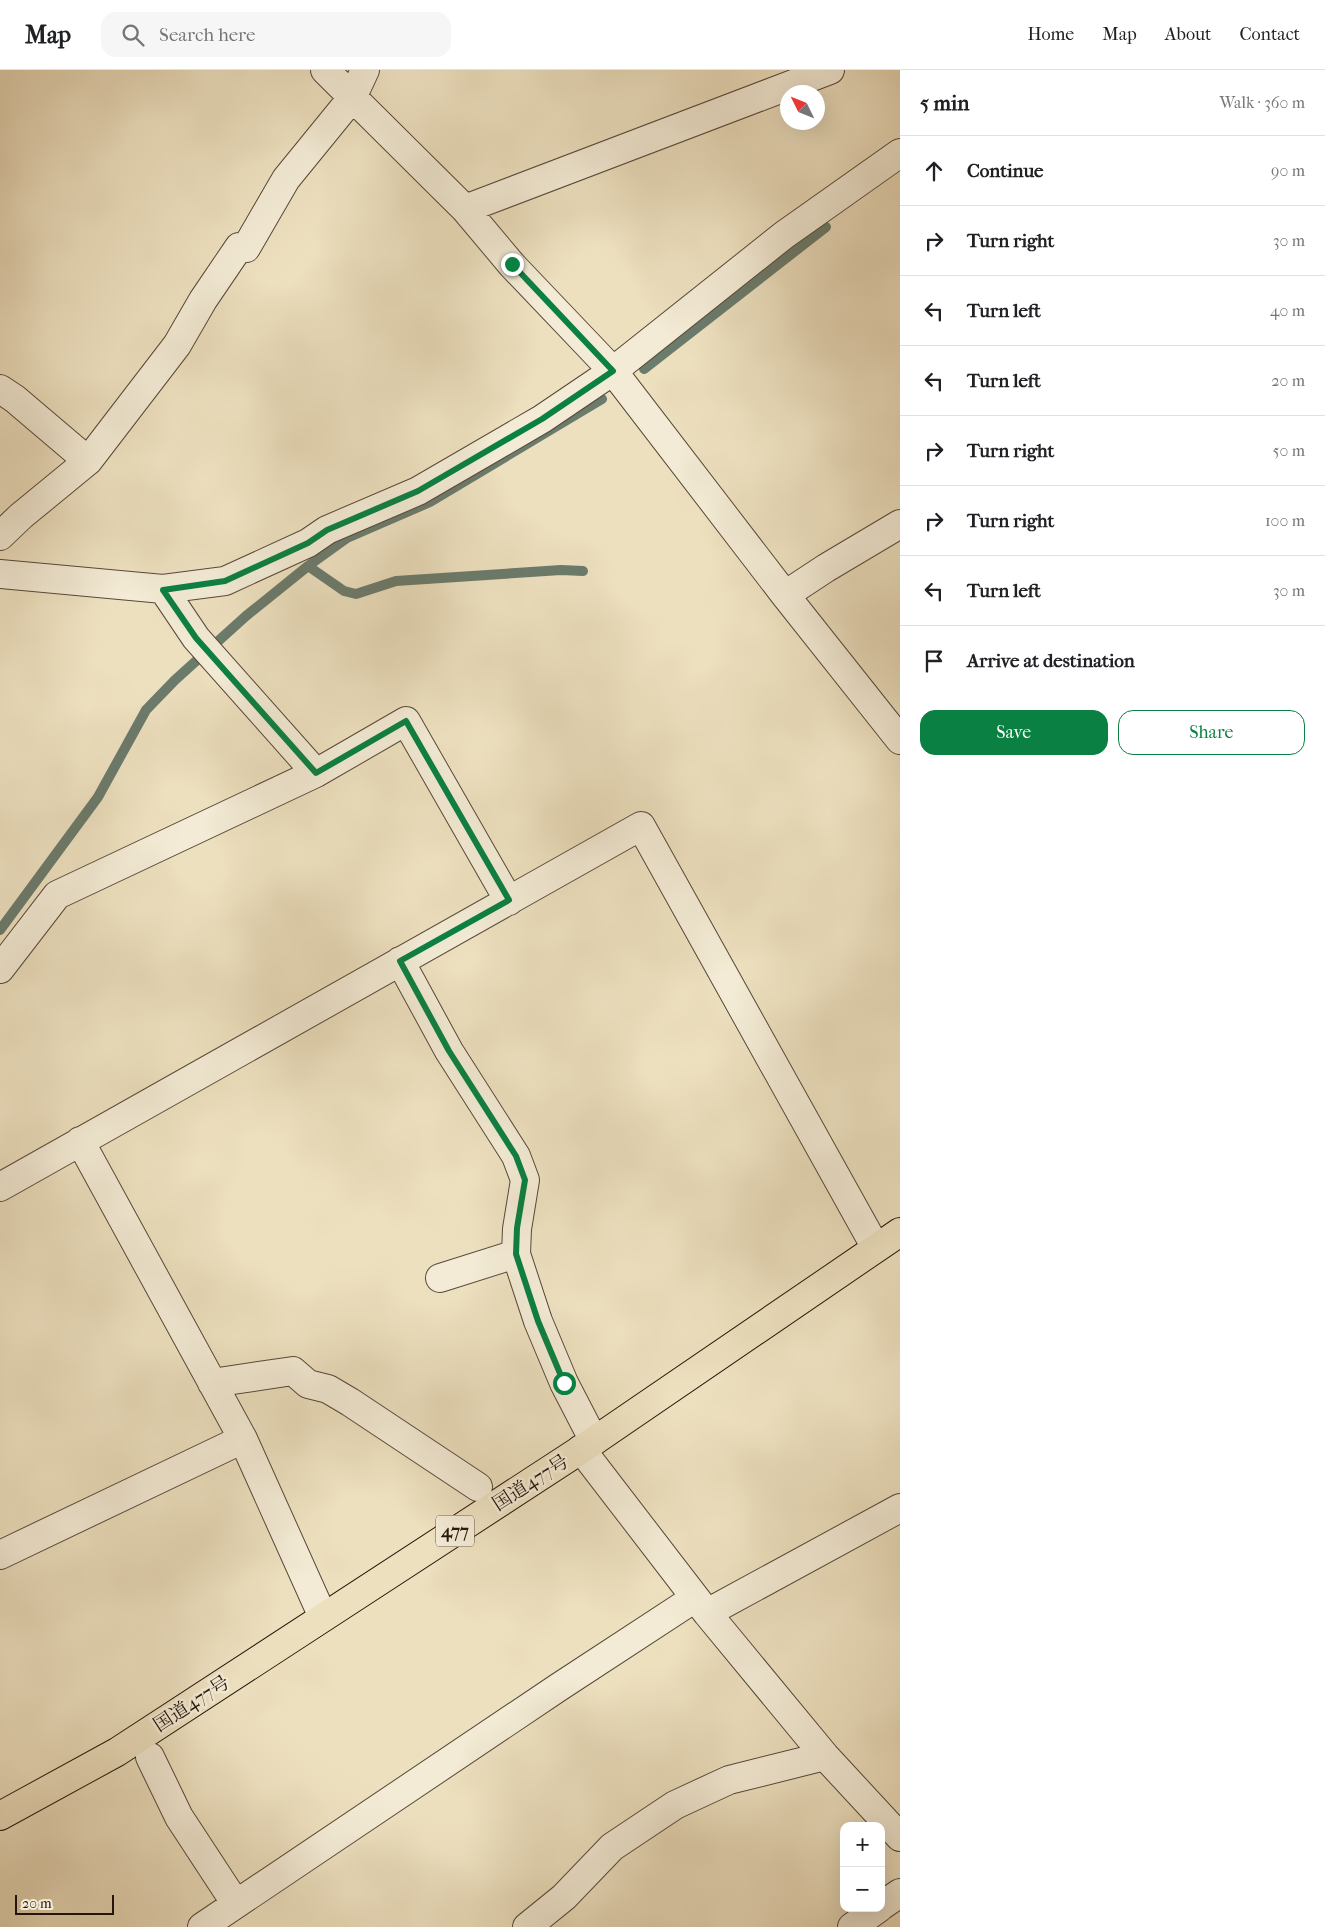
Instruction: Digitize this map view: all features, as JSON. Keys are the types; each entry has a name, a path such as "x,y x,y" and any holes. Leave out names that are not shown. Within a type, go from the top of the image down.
{"highway":[{"name":"国道477号","path":"0,1816 117,1752 587,1445 900,1232"}],"street":[{"path":"325,70 465,209 512,264 613,371 785,595 900,740"},
{"path":"0,536 21,516 88,461 177,345 203,300 239,246 246,248 286,179 352,98 365,70"},
{"path":"465,209 830,70"},
{"path":"0,574 163,590 225,581 308,543 327,530 418,491 542,419 613,371 784,235 900,152"},
{"path":"0,389 16,399 88,461"},
{"path":"785,595 900,524"},
{"path":"163,590 196,638 316,773"},
{"path":"0,969 57,895 316,773 406,721 509,900"},
{"path":"0,1186 641,826 876,1248"},
{"path":"400,961 449,1051 516,1156 525,1180 517,1228 516,1254 538,1321 587,1445 701,1606 826,1756 900,1837"},
{"path":"80,1141 243,1440 323,1617"},
{"path":"440,1278 516,1254"},
{"path":"212,1383 293,1370 308,1384 328,1389 350,1402 478,1487"},
{"path":"0,1555 243,1440"},
{"path":"202,1927 559,1687 701,1606 900,1508"},
{"path":"527,1927 564,1897 612,1847 675,1805 728,1780 826,1756"},
{"path":"150,1757 179,1817 236,1904"},
{"path":"885,1904 900,1893"},
{"path":"852,1927 873,1912"}],"waterway":[{"path":"644,369 826,227"},
{"path":"308,566 347,538 430,502 602,399"},
{"path":"0,930 98,797 146,710 175,680 246,616 308,566 344,591 356,594 396,581 561,570 583,571"}],"route":[{"path":"512,264 613,371 542,419 418,491 327,530 308,543 225,581 163,590 196,638 316,773 406,721 509,900 400,961 449,1051 516,1156 525,1180 517,1228 516,1254 538,1321 564,1383"}]}
